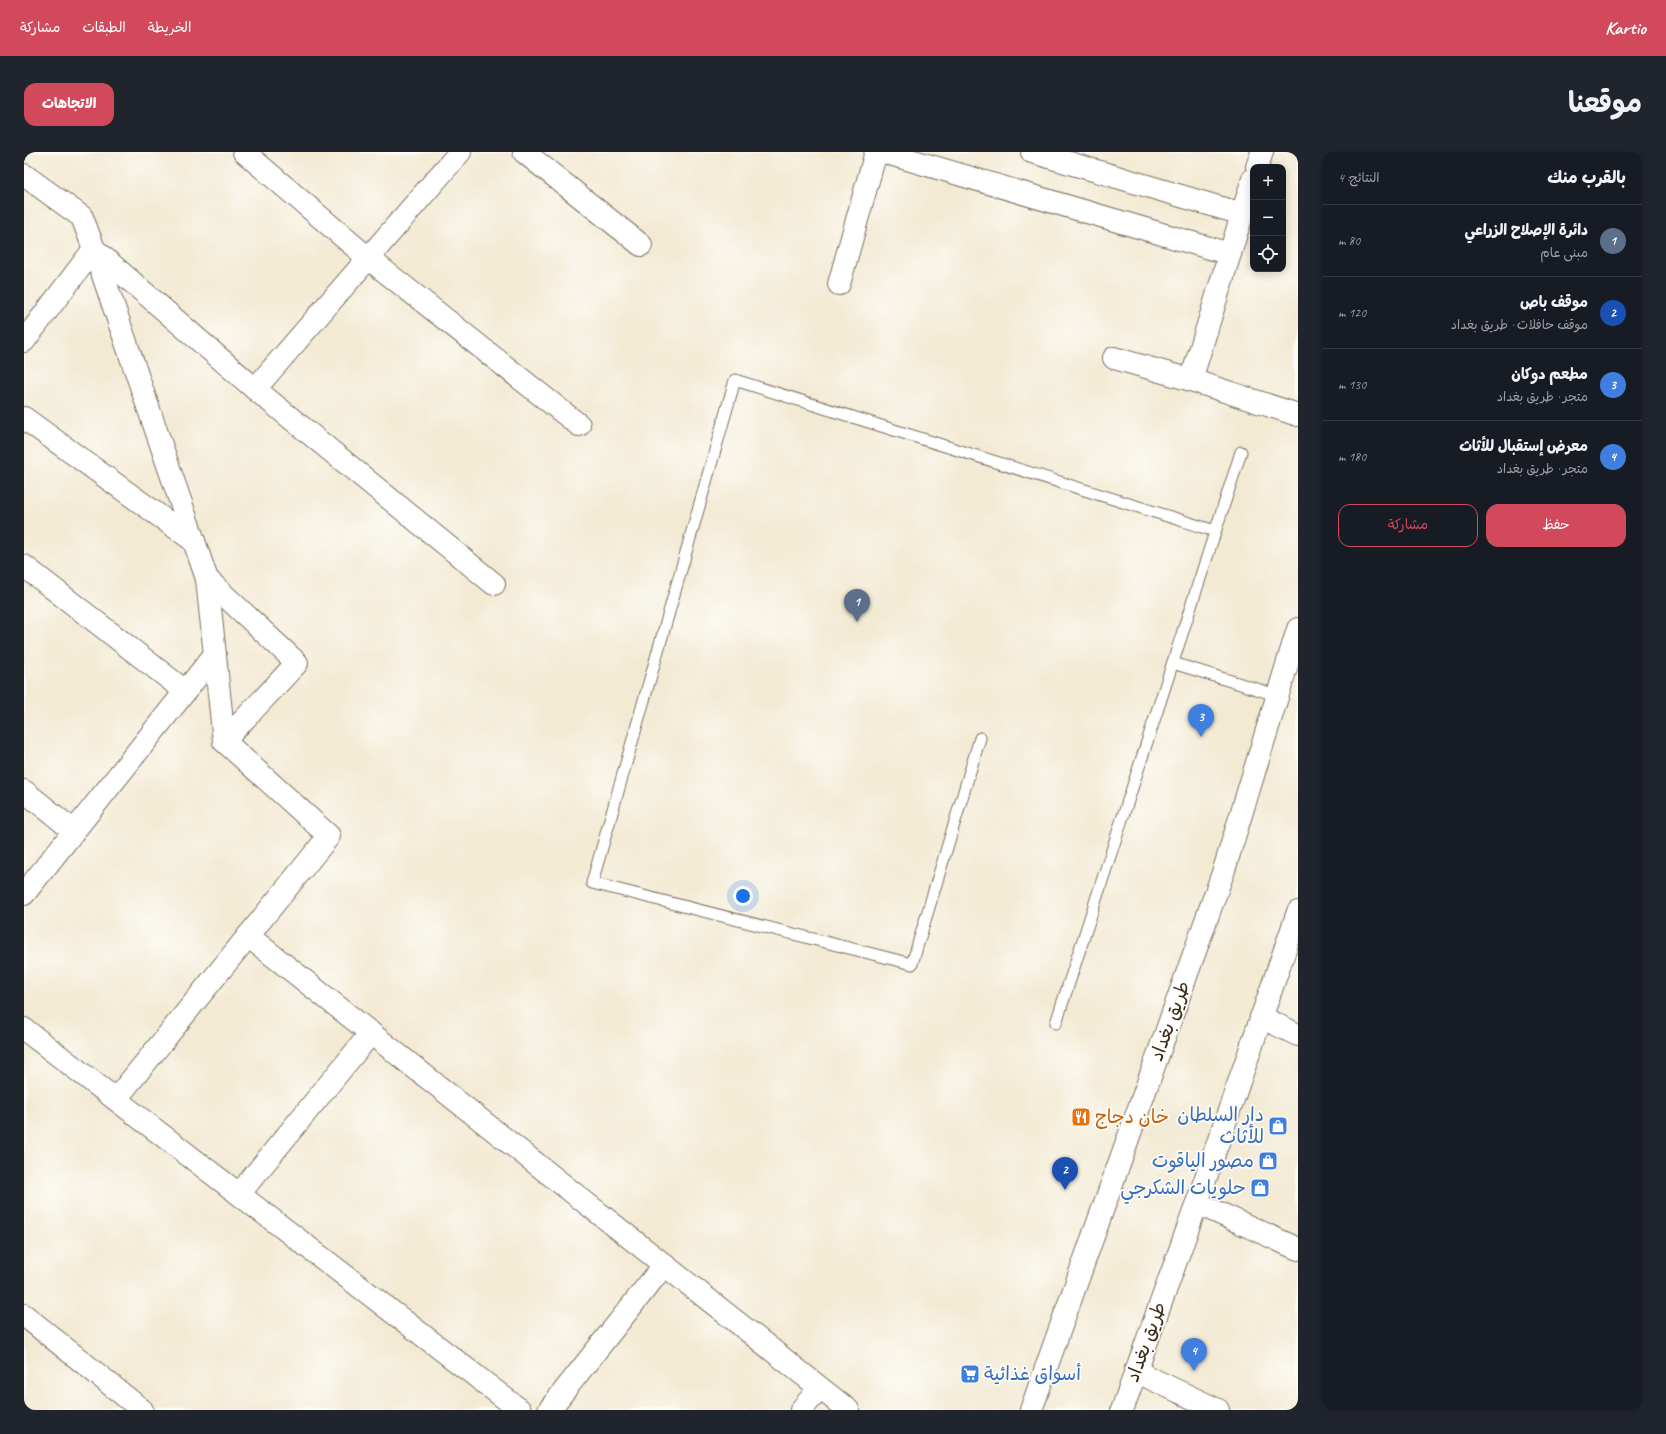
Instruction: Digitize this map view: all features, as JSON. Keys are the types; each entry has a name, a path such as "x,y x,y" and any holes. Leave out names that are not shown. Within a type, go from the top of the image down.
{"street":[{"path":"244,152 368,258 579,425"},
{"path":"255,389 460,152"},
{"path":"524,152 641,245"},
{"path":"839,284 876,152"},
{"path":"883,152 1230,254"},
{"path":"1032,152 1242,214"},
{"path":"1258,164 1262,152"},
{"path":"24,175 82,217 94,249 207,579 224,741 329,836 116,1099"},
{"path":"1191,380 1250,189"},
{"path":"24,341 94,249"},
{"path":"94,249 255,389 494,584"},
{"path":"1114,358 1191,380 1298,415"},
{"path":"24,418 194,541"},
{"path":"24,566 186,690"},
{"path":"207,579 297,663 224,741"},
{"name":"طريق بغداد","path":"1031,1410 1224,870 1279,696 1298,629"},
{"path":"24,894 215,654"},
{"path":"24,791 74,831"},
{"name":"طريق بغداد","path":"1122,1410 1197,1204 1298,912"},
{"path":"248,936 848,1410"},
{"path":"1262,1017 1298,1035"},
{"path":"24,1029 520,1410"},
{"path":"239,1194 371,1033"},
{"path":"1197,1204 1298,1249"},
{"path":"549,1410 664,1265"},
{"path":"24,1315 142,1410"},
{"path":"1135,1371 1218,1410"},
{"path":"801,1410 820,1388"}],"lane":[{"path":"980,738 912,964 592,883 735,380 1215,531"},
{"path":"1056,1023 1241,452"},
{"path":"1173,663 1279,696"}],"place":[{"name":"دائرة الإصلاح الزراعي","path":"857,622"},
{"name":"مطعم دوكان","path":"1201,737"},
{"name":"خان دجاج","path":"1081,1117"},
{"name":"دار السلطان للأثاث","path":"1278,1126"},
{"name":"مصور الياقوت","path":"1268,1161"},
{"name":"حلويات الشكرجي","path":"1260,1188"},
{"name":"موقف باص","path":"1065,1190"},
{"name":"معرض إستقبال للأثاث","path":"1194,1371"},
{"name":"أسواق غذائية","path":"970,1374"}]}
